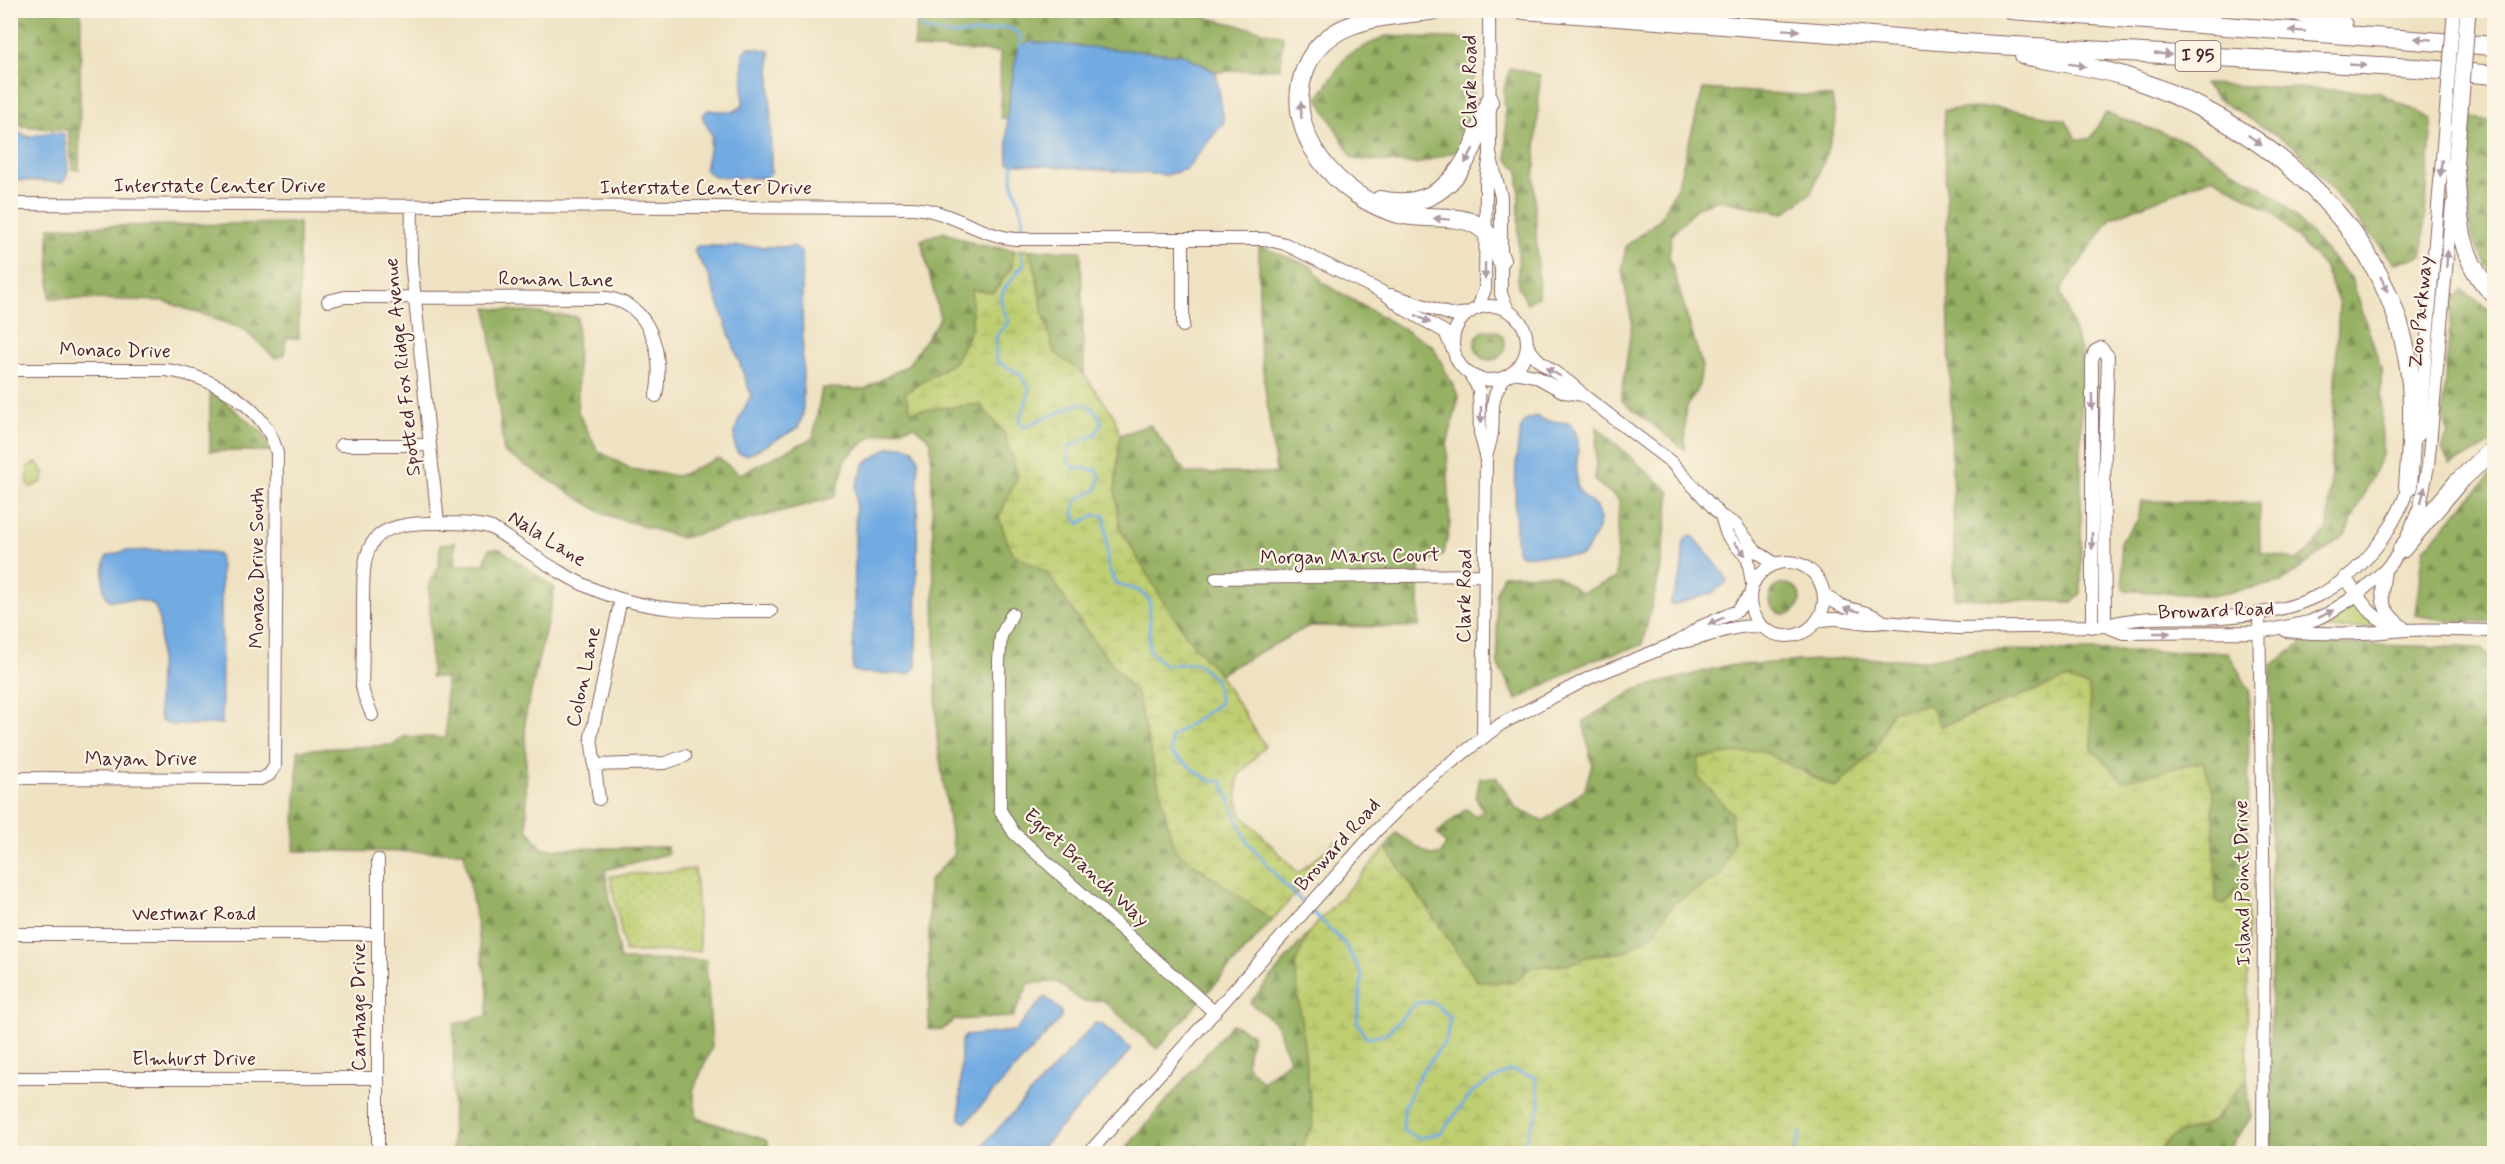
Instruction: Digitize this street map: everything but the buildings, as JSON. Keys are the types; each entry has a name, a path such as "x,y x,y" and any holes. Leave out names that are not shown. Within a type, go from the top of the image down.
{"highway":[{"path":"1436,10 1395,14 1359,22 1324,42 1307,66 1300,91 1302,123 1308,140 1318,156 1347,188 1375,207 1415,218 1466,221 1485,232 1494,243 1501,260"},
{"name":"I 95","path":"1523,10 1979,44 2416,68 2494,75"},
{"name":"I 95","path":"2011,10 2494,46"},
{"path":"2292,10 2398,38"},
{"path":"2449,41 2494,39"},
{"path":"1979,44 2125,76 2188,101 2253,138 2295,171 2325,200 2354,234 2378,273 2402,334 2411,387 2408,487"},
{"path":"2416,68 2494,88"},
{"path":"1347,188 1390,202 1419,199 1443,188 1460,172 1472,151 1489,102"},
{"path":"2456,167 2458,212 2463,241 2474,268 2494,294"},
{"path":"2402,549 2458,482 2494,449"}],"main road":[{"name":"Zoo Parkway","path":"2456,167 2453,111 2468,10"}],"street":[{"name":"Clark Road","path":"1473,310 1485,290 1486,182 1490,153 1489,10"},
{"name":"Zoo Parkway","path":"2346,578 2360,566 2390,527 2408,487 2420,432 2453,111 2454,10"},
{"name":"Clark Road","path":"1490,153 1501,197 1501,294 1509,312"},
{"name":"Zoo Parkway","path":"2357,595 2385,570 2402,549 2420,506 2428,466 2456,167"},
{"name":"Interstate Center Drive","path":"10,204 923,209 942,213 1004,238 1276,241 1384,293 1452,315 1473,310"},
{"name":"Spotted Fox Ridge Avenue","path":"412,206 411,261 438,523"},
{"path":"1183,239 1183,326"},
{"name":"Interstate Center Drive","path":"1384,293 1406,310 1445,332 1453,350"},
{"name":"Roman Lane","path":"328,301 345,297 607,298 620,300 632,306 642,315 649,327 659,359 660,377 656,396"},
{"path":"1527,345 1521,364 1509,374 1494,380 1482,380 1471,376 1457,360 1453,350 1455,329 1473,310 1489,306 1509,312 1522,326 1527,345 1534,358 1572,382 1584,395 1671,462 1720,516 1734,524 1757,552 1776,564"},
{"path":"2101,348 2108,356 2098,626 2092,360 2095,351 2101,348"},
{"name":"Monaco Drive","path":"10,370 166,370 186,373 217,386"},
{"name":"Clark Road","path":"1483,736 1486,457 1492,434 1492,399 1495,391 1509,374"},
{"path":"1509,374 1535,376 1564,392 1584,395"},
{"name":"Clark Road","path":"1471,376 1479,389 1480,433 1486,457"},
{"name":"Monaco Drive South","path":"217,386 259,416 274,439 277,453 275,766 269,775"},
{"path":"341,445 430,445"},
{"path":"1720,516 1727,535 1748,560 1752,613 1762,627 1771,633 1790,636 1800,634 1816,622 1824,603 1820,582 1805,567 1796,563 1776,564 1765,568 1751,590"},
{"name":"Nala Lane","path":"372,714 362,686 365,557 371,545 386,530 408,523 479,524 492,528 554,569 603,594 621,599 671,608 771,611"},
{"path":"2385,570 2382,594 2384,609 2389,616 2408,630"},
{"name":"Morgan Marsh Court","path":"1216,578 1485,575"},
{"path":"2346,578 2357,595 2379,620 2408,630"},
{"name":"Broward Road","path":"1816,622 1828,618 1873,624 1884,622 1957,628 2098,626 2124,620 2225,616 2259,613 2305,602 2346,578"},
{"name":"Broward Road","path":"1088,1154 1402,804 1483,736 1554,695 1591,677 1678,642 1700,627 1737,611 1751,590"},
{"name":"Broward Road","path":"1823,592 1840,607 1874,614 1884,622"},
{"name":"Broward Road","path":"2098,626 2123,633 2277,630 2309,622 2327,614 2357,595"},
{"name":"Colon Lane","path":"599,799 591,751 593,725 621,599"},
{"name":"Island Point Drive","path":"2259,613 2264,908 2263,1154"},
{"name":"Egret Branch Way","path":"1012,614 1001,636 999,660 1000,810 1018,837 1214,1012"},
{"name":"Broward Road","path":"1678,642 1704,638 1736,626 1762,627"},
{"path":"2277,630 2308,633 2382,634 2408,630 2494,631"},
{"path":"594,765 665,763 685,756"},
{"name":"Mayan Drive","path":"10,778 260,779 269,775"},
{"name":"Carthage Drive","path":"378,860 378,1154"},
{"name":"Westmar Road","path":"10,934 378,934"},
{"name":"Elmhurst Drive","path":"10,1078 378,1078"}],"green space":[{"path":"13,10 81,11 79,170 72,169 68,130 22,126 11,114 10,13"},
{"path":"918,10 1179,11 1283,36 1281,68 1216,72 1184,55 1017,50 1007,118 1001,118 1000,52 914,48"},
{"path":"1386,36 1473,39 1475,98 1461,150 1416,164 1353,159 1318,98 1347,55"},
{"path":"1510,68 1540,75 1534,185 1539,296 1527,303 1518,286 1519,171 1507,159 1504,90"},
{"path":"2204,84 2378,92 2432,119 2422,256 2395,263 2294,146 2218,99"},
{"path":"1703,89 1832,97 1836,123 1811,193 1784,213 1719,200 1697,207 1672,235 1669,256 1702,366 1699,385 1685,411 1685,450 1621,400 1632,322 1622,271 1626,246 1660,219 1678,184"},
{"path":"1997,107 2066,120 2076,139 2090,139 2106,113 2193,144 2279,199 2352,280 2381,368 2382,455 2345,535 2282,582 2211,596 2124,590 2120,541 2138,520 2141,501 2259,503 2260,552 2296,560 2308,552 2328,529 2339,304 2325,268 2273,212 2213,177 2111,218 2060,290 2081,351 2081,593 2073,602 1955,598 1944,110"},
{"path":"2470,118 2494,121 2494,278 2472,239 2465,193"},
{"path":"299,223 299,338 286,338 284,355 275,358 243,329 164,301 50,298 49,227"},
{"path":"943,232 978,245 1014,250 1012,266 993,293 972,291 972,328 954,362 905,393 911,411 980,404 1004,433 1018,475 999,518 1012,553 1048,573 1085,629 1137,695 1174,849 1272,920 1157,1049 1103,1000 1083,1002 1057,982 1029,983 1013,1017 954,1020 942,1030 929,1029 929,881 954,854 937,739 931,441 914,426 872,436 846,458 835,497 682,538 604,514 504,452 487,308 577,317 578,412 598,451 631,469 678,476 718,458 740,474 813,438 822,388 865,389 908,365 940,318 921,240"},
{"path":"1259,246 1313,267 1323,283 1433,346 1459,397 1447,445 1450,524 1444,554 1419,567 1419,627 1309,626 1219,674 1188,638 1161,599 1120,529 1115,490 1120,435 1150,425 1186,473 1276,473 1259,340"},
{"path":"1014,250 1027,250 1033,260 1043,313 1054,352 1084,374 1114,416 1120,435 1115,490 1120,529 1188,638 1219,674 1265,746 1238,776 1237,797 1242,815 1298,873 1336,841 1338,843 1338,847 1272,920 1174,849 1137,695 1085,629 1048,573 1012,553 999,518 1018,475 1004,433 980,404 911,411 905,393 955,362 972,328 972,290 994,293 1012,266"},
{"path":"1027,250 1081,251 1084,374 1064,361 1054,351 1045,327 1036,274"},
{"path":"2463,290 2494,313 2494,442 2450,465 2442,450 2448,432 2442,414 2452,302"},
{"path":"1490,330 1501,334 1505,345 1501,356 1490,360 1479,356 1475,345 1479,334"},
{"path":"210,390 264,434 271,451 210,451"},
{"path":"1597,427 1670,492 1660,572 1642,645 1589,661 1517,700 1498,665 1496,593 1503,575 1554,574 1582,593 1616,578 1619,500 1595,481"},
{"path":"37,463 44,472 43,480 32,487 28,485 28,466"},
{"path":"2494,471 2494,622 2449,621 2415,615 2424,549"},
{"path":"455,542 456,565 484,564 489,549 500,549 555,588 525,718 527,829 543,849 667,847 668,854 605,870 620,960 706,960 712,1046 693,1091 697,1118 766,1140 771,1153 452,1153 454,1024 487,1016 488,990 464,852 294,851 298,750 393,745 405,736 446,738 446,678 431,677 429,583 439,566 440,545"},
{"path":"1785,584 1796,588 1800,599 1796,610 1785,614 1774,610 1770,599 1774,588"},
{"path":"2357,604 2378,627 2317,629 2317,625"},
{"path":"2302,643 2481,648 2493,660 2494,1153 2271,1153 2271,666"},
{"path":"1980,650 2228,652 2249,690 2248,878 2225,904 2216,902 2214,883 2092,749 2089,687 2066,679 1940,726 1892,711 1875,751 1835,788 1760,750 1699,777 1731,812 1733,842 1721,875 1673,904 1651,936 1624,952 1586,957 1567,965 1531,967 1514,983 1477,981 1386,848 1396,833 1430,855 1440,855 1446,844 1437,833 1466,809 1476,816 1483,810 1476,798 1480,778 1496,777 1517,809 1544,821 1585,789 1592,764 1583,721 1637,689 1725,666 1847,658 1928,660"},
{"path":"2066,679 2089,687 2092,749 2123,781 2203,761 2213,792 2216,902 2225,904 2248,878 2247,1078 2213,1121 2171,1137 2156,1154 1299,1153 1313,1124 1295,965 1309,932 1386,848 1477,981 1514,983 1531,967 1567,965 1586,957 1624,952 1651,936 1673,904 1721,875 1733,842 1731,812 1698,777 1699,758 1760,750 1835,788 1875,751 1892,711 1929,705 1941,726"},
{"path":"695,869 700,951 625,952 610,876"},
{"path":"1309,932 1295,965 1313,1124 1299,1153 1121,1154 1232,1024 1252,1034 1246,1064 1262,1082 1289,1060 1276,1023 1250,1003"},
{"path":"2247,1078 2251,1117 2227,1153 2156,1154 2171,1137 2214,1121"}],"water":[{"path":"1028,42 1184,55 1216,72 1224,122 1186,169 1167,175 1008,163 1007,118 1017,50"},
{"path":"749,47 770,51 771,173 765,178 715,177 705,170 712,136 702,116 708,110 733,112 743,106 743,53"},
{"path":"11,129 29,137 51,132 64,134 68,169 66,178 62,182 11,180"},
{"path":"697,246 795,247 802,253 803,414 798,428 748,455 738,453 734,438 737,424 751,395 708,274 694,251"},
{"path":"1536,416 1542,420 1569,423 1577,437 1577,485 1582,494 1596,508 1600,518 1596,533 1582,556 1520,555 1517,550 1515,487 1519,437 1524,422"},
{"path":"904,446 913,449 918,457 916,667 909,674 861,673 853,670 856,486 865,463 890,447"},
{"path":"1690,536 1694,537 1725,575 1727,582 1712,593 1673,605 1670,603 1681,576 1684,541"},
{"path":"124,551 210,552 219,555 222,724 172,725 161,721 158,695 160,638 157,610 146,601 109,600 104,591 104,566 107,556"},
{"path":"1045,997 1061,1011 1061,1018 964,1122 960,1119 961,1042 965,1036 1015,1031"},
{"path":"1095,1023 1101,1024 1130,1048 1129,1052 1037,1153 976,1153"}],"waterway":[{"path":"915,10 915,18 924,30 951,35 1010,28 1020,35 1021,49"},
{"path":"1013,160 1012,181 1023,216 1022,228"},
{"path":"1021,252 1024,264 1003,291 1002,303 1009,321 996,337 996,361 1020,374 1030,390 1019,421 1023,427 1081,403 1095,410 1102,422 1095,435 1070,446 1067,461 1074,468 1096,470 1100,477 1097,490 1077,499 1073,513 1079,524 1094,515 1105,516 1108,565 1115,583 1139,591 1150,600 1149,650 1164,665 1197,663 1215,679 1220,703 1171,737 1171,753 1210,781 1222,781 1246,840 1306,906"},
{"path":"1311,910 1345,944 1362,975 1357,1022 1366,1038 1387,1033 1416,1003 1433,1002 1450,1017 1446,1041 1420,1074 1404,1108 1403,1131 1419,1138 1441,1133 1473,1091 1510,1070 1535,1077 1540,1106 1524,1143 1507,1154"},
{"path":"1793,1154 1801,1133"}]}
